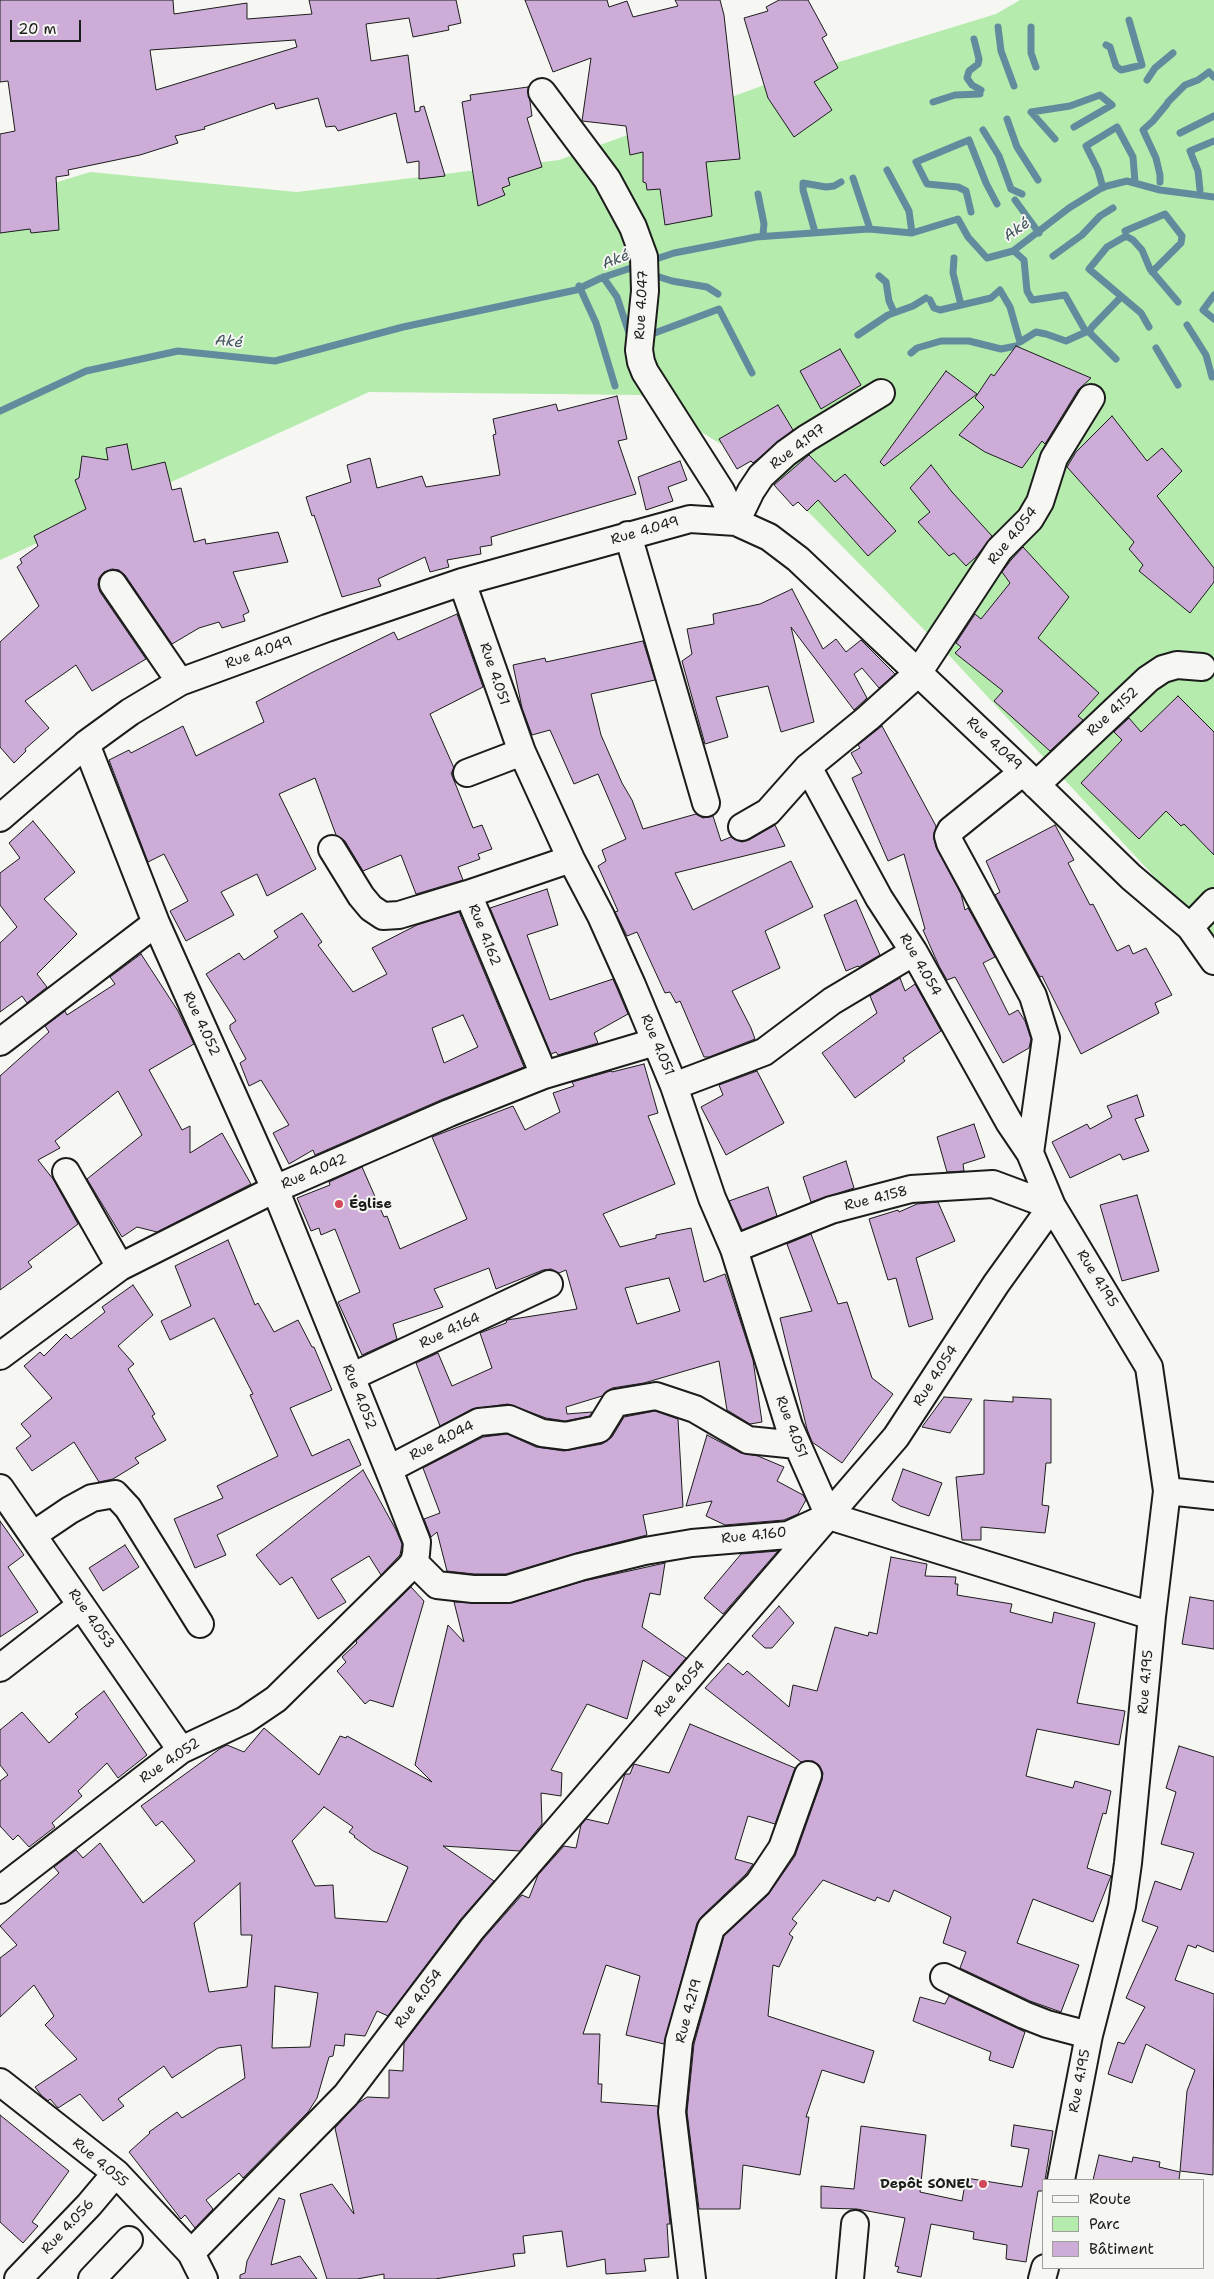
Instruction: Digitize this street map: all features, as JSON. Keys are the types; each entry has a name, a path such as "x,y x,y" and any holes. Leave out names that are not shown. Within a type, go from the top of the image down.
{"street":[{"name":"Rue 4.047","path":"542,92 607,179 633,227 644,257 645,291 640,350 641,362 645,372 721,491 736,522"},
{"name":"Rue 4.197","path":"736,522 750,491 761,476 786,453 881,392"},
{"name":"Rue 4.054","path":"191,2253 346,2095 472,1929 896,1437 996,1284 1052,1206 1030,1153 1009,1122 914,952 879,898 808,767 861,724 918,673 999,550 1030,519 1040,502 1054,458 1091,398"},
{"name":"Rue 4.049","path":"0,818 86,744 130,712 180,682 327,628 462,582 690,518 736,522 769,537 798,559 1131,877 1190,927 1214,961"},
{"path":"628,536 706,803"},
{"name":"Rue 4.051","path":"462,582 522,752 571,859 605,925 674,1086 712,1198 734,1249 788,1426 829,1516"},
{"path":"113,584 180,682"},
{"name":"Rue 4.152","path":"1030,1153 1046,1038 1033,996 950,843 948,836 951,830 1029,778 1148,679 1163,669 1177,665 1202,668"},
{"name":"Rue 4.052","path":"0,1890 182,1750 245,1720 276,1699 414,1562 417,1542 275,1189 156,923 86,744"},
{"path":"467,773 522,752"},
{"path":"742,827 768,812 808,767"},
{"path":"332,849 361,896 371,908 384,916 399,914 468,894"},
{"name":"Rue 4.162","path":"544,1075 468,894 571,859"},
{"path":"1190,927 1214,902"},
{"path":"0,1042 156,923"},
{"path":"674,1086 764,1052 832,1001 914,952"},
{"name":"Rue 4.042","path":"0,1356 120,1267 275,1189 544,1075 655,1042"},
{"path":"66,1172 120,1267"},
{"name":"Rue 4.158","path":"734,1249 832,1210 911,1189 993,1184 1052,1206"},
{"name":"Rue 4.195","path":"1052,1206 1149,1367 1167,1491 1152,1616 1125,1889 1089,2035 1061,2179"},
{"name":"Rue 4.164","path":"351,1377 550,1284"},
{"name":"Rue 4.044","path":"389,1469 479,1422 509,1419 542,1433 566,1436 599,1429 615,1403 656,1396 695,1409 748,1440 797,1445"},
{"name":"Rue 4.053","path":"0,1488 182,1750"},
{"path":"1167,1491 1214,1496"},
{"path":"33,1536 70,1510 92,1498 115,1494 128,1508 200,1624"},
{"path":"829,1516 992,1569 1152,1616"},
{"name":"Rue 4.160","path":"414,1562 437,1585 473,1589 508,1589 580,1567 645,1551 692,1543 788,1535 829,1516"},
{"path":"0,1668 81,1605"},
{"name":"Rue 4.219","path":"692,2279 672,2112 679,2041 711,1928 758,1884 782,1848 808,1775"},
{"path":"944,1978 1040,2021 1089,2035"},
{"name":"Rue 4.055","path":"0,2082 116,2173 191,2253"},
{"name":"Rue 4.056","path":"18,2279 89,2206 116,2173"},
{"path":"850,2279 855,2224"},
{"path":"92,2279 129,2240"},
{"path":"191,2253 204,2279"}],"green space":[{"path":"1020,0 1214,0 1214,941 946,652 772,475 640,395 369,392 0,560 0,200 90,172 297,192 559,160 767,84 996,14"}],"building":[{"path":"0,0 173,0 174,14 247,3 247,19 312,14 309,0 456,0 461,23 448,26 449,30 413,37 409,18 366,24 371,61 408,55 415,112 420,111 420,107 424,106 445,176 419,179 419,161 407,163 396,113 338,131 335,126 326,127 318,98 276,109 274,103 204,127 205,129 175,136 178,143 140,155 68,170 69,175 56,177 59,230 31,233 30,229 0,233 0,134 15,131 8,81 0,82","holes":["295,40 297,47 156,90 150,50"]},
{"path":"525,0 607,0 609,7 627,1 633,17 678,6 675,0 720,0 724,15 740,159 706,162 712,216 665,225 660,189 647,190 646,183 643,182 643,152 630,155 626,126 582,121 591,58 553,72"},
{"path":"779,0 808,0 827,35 822,38 838,68 814,82 832,110 794,137 768,98 744,18 768,11 766,7"},
{"path":"528,87 532,116 527,118 542,167 508,178 510,185 502,188 505,195 478,206 462,102 471,100 470,95"},
{"path":"1016,346 1091,378 1078,390 1045,444 1042,441 1022,468 985,452 959,435 984,407 975,398 991,374 994,376"},
{"path":"840,349 861,385 821,409 800,371"},
{"path":"946,371 977,394 884,466 880,462"},
{"path":"617,396 627,439 618,441 636,494 491,537 492,545 480,547 481,554 447,560 449,567 430,572 425,557 378,579 381,586 342,597 306,497 351,482 347,465 370,458 377,488 422,476 426,487 500,475 493,435 496,434 493,419 556,404 558,411"},
{"path":"778,405 793,430 753,463 751,461 737,469 719,439"},
{"path":"1112,416 1147,461 1162,448 1182,471 1157,496 1214,568 1214,582 1190,613 1139,571 1143,565 1129,549 1134,542 1067,467 1076,452"},
{"path":"127,444 132,470 165,462 172,490 181,488 194,542 205,539 206,544 278,532 288,562 233,572 249,612 243,615 245,621 222,628 219,622 199,628 172,644 125,575 119,570 112,569 104,572 99,578 100,592 146,659 92,691 76,665 25,701 49,728 25,749 26,751 14,763 0,747 0,642 39,606 17,567 22,563 20,559 38,546 34,536 86,509 75,480 79,478 82,456 108,460 106,448"},
{"path":"809,455 835,482 845,474 896,531 868,556 818,500 807,511 798,502 793,506 774,485"},
{"path":"680,461 687,480 668,487 673,501 646,510 638,477"},
{"path":"931,465 952,492 992,536 976,557 966,566 954,553 949,556 918,522 930,512 910,488"},
{"path":"1023,547 1069,597 1038,638 1099,693 1078,716 1083,720 1050,751 994,701 1003,691 955,653 961,647 956,643 975,614 981,619 1010,583 1002,572"},
{"path":"792,589 823,649 836,639 846,652 861,640 895,674 879,688 862,668 854,674 867,698 854,710 791,627 814,722 781,732 768,686 716,697 728,737 705,744 682,661 692,654 687,629 714,624 713,614 760,604"},
{"path":"457,614 483,687 430,714 454,768 451,773 473,828 482,825 492,849 478,854 480,859 458,867 463,880 416,894 401,855 363,871 345,841 336,835 315,778 279,794 316,869 267,896 257,874 221,892 234,915 186,941 170,911 188,901 164,854 148,862 109,760 129,750 131,753 183,726 196,756 264,722 256,702 394,632 398,640"},
{"path":"643,641 655,680 591,694 601,735 622,783 632,800 643,829 696,814 703,818 713,816 721,841 731,837 742,842 749,840 775,825 785,846 675,873 693,910 791,861 813,907 765,931 780,968 732,991 755,1039 709,1057 704,1057 680,1001 676,1003 670,992 665,993 637,932 627,936 615,912 618,911 598,866 606,861 602,850 626,839 598,774 574,784 550,730 532,735 522,708 513,665 545,658 546,662"},
{"path":"1178,696 1214,732 1214,855 1184,824 1181,826 1166,811 1139,839 1081,783 1122,740 1114,732 1129,718 1141,732"},
{"path":"882,726 936,826 934,839 936,847 961,894 965,910 968,908 995,957 983,963 1009,1015 1018,1010 1025,1021 1031,1039 1029,1048 1003,1063 955,977 947,980 939,966 923,930 925,929 904,854 888,861 852,778 862,773 851,753 860,748 858,745"},
{"path":"33,821 75,872 44,899 77,934 37,974 47,987 27,1003 22,996 0,1012 0,943 17,927 0,905 0,873 20,858 9,843"},
{"path":"1055,825 1074,860 1068,863 1090,905 1093,904 1117,951 1129,945 1133,954 1146,948 1172,995 1155,1003 1159,1013 1081,1054 1042,976 1040,977 995,895 1000,892 986,861"},
{"path":"547,889 558,925 527,935 550,1000 613,979 628,1014 594,1033 598,1043 558,1055 556,1052 551,1054 490,908"},
{"path":"856,900 880,955 859,967 846,971 824,915"},
{"path":"459,912 524,1067 443,1099 315,1155 313,1150 289,1164 273,1133 289,1125 261,1080 249,1086 240,1063 246,1059 230,1029 230,1025 236,1021 206,974 239,953 244,960 278,937 274,931 302,913 322,942 318,945 353,992 387,974 372,948 417,925","holes":["463,1015 478,1047 444,1063 432,1028"]},
{"path":"141,954 178,1011 194,1044 149,1070 182,1130 190,1126 190,1153 222,1133 251,1184 157,1232 137,1227 122,1237 87,1179 142,1135 118,1091 55,1141 60,1148 38,1160 53,1179 78,1224 28,1262 32,1267 0,1290 0,1076 49,1032 45,1026 65,1011 67,1015 115,984 110,977"},
{"path":"900,978 905,991 915,984 941,1031 903,1058 905,1061 855,1098 822,1053 877,1013 870,996"},
{"path":"644,1064 658,1113 648,1116 675,1184 603,1214 620,1247 656,1238 656,1235 691,1228 704,1282 725,1274 753,1360 762,1422 750,1424 727,1410 719,1361 644,1383 612,1388 602,1396 566,1407 567,1414 592,1412 590,1416 565,1421 546,1418 508,1404 472,1409 440,1426 416,1363 438,1353 452,1386 492,1368 480,1333 506,1323 507,1320 577,1309 566,1270 559,1273 551,1269 543,1270 496,1289 489,1268 434,1289 443,1307 393,1324 397,1339 362,1355 338,1302 360,1292 335,1229 321,1235 319,1228 311,1231 297,1198 330,1185 329,1182 362,1167 384,1217 387,1216 400,1249 467,1219 432,1137 513,1106 525,1130 560,1112 553,1093 574,1086 572,1082","holes":["669,1278 680,1311 637,1324 625,1288"]},
{"path":"757,1071 784,1123 726,1155 701,1107 723,1095 719,1085"},
{"path":"1137,1095 1144,1116 1135,1119 1149,1151 1123,1160 1120,1154 1070,1178 1052,1142 1087,1124 1090,1129 1112,1117 1107,1106"},
{"path":"974,1124 985,1157 963,1164 964,1171 947,1172 937,1137"},
{"path":"846,1161 854,1188 811,1202 803,1177"},
{"path":"768,1187 777,1216 742,1230 729,1201"},
{"path":"1137,1195 1159,1271 1122,1281 1100,1205"},
{"path":"938,1202 955,1241 916,1258 933,1319 909,1327 896,1278 888,1280 869,1219 898,1210 899,1212 917,1204"},
{"path":"811,1234 838,1304 847,1302 872,1378 893,1394 842,1463 812,1442 807,1429 780,1318 812,1311 787,1244"},
{"path":"228,1240 255,1305 258,1303 274,1332 298,1320 312,1347 314,1347 332,1390 290,1408 312,1456 349,1439 361,1465 217,1535 226,1555 195,1568 174,1519 223,1498 217,1486 278,1456 250,1395 253,1394 214,1318 170,1340 161,1321 191,1306 175,1266"},
{"path":"133,1285 153,1315 118,1346 134,1364 128,1369 155,1414 152,1416 166,1440 135,1458 139,1463 113,1479 99,1482 74,1442 32,1471 16,1448 31,1436 21,1424 52,1398 24,1366 40,1352 44,1356 66,1334 71,1339 105,1312 102,1307"},
{"path":"944,1397 972,1399 950,1433 922,1427"},
{"path":"1013,1397 1051,1399 1051,1463 1046,1463 1042,1505 1049,1506 1045,1533 981,1527 981,1540 962,1540 956,1477 984,1474 984,1400 1013,1402"},
{"path":"655,1411 678,1419 683,1507 643,1515 647,1535 576,1553 506,1574 474,1574 447,1571 437,1532 431,1537 424,1519 440,1513 423,1468 483,1437 507,1434 536,1447 564,1451 602,1444 612,1437 624,1417"},
{"path":"707,1435 741,1453 758,1456 784,1467 777,1481 803,1495 806,1500 798,1514 784,1520 725,1525 706,1516 712,1501 686,1506"},
{"path":"903,1469 942,1483 929,1516 900,1506 892,1500"},
{"path":"363,1470 396,1530 402,1544 400,1555 381,1575 369,1556 331,1579 346,1602 318,1619 292,1577 280,1585 256,1555"},
{"path":"0,1521 24,1555 8,1567 38,1612 0,1637"},
{"path":"125,1545 139,1567 103,1591 89,1568"},
{"path":"778,1551 723,1614 704,1598 741,1554"},
{"path":"891,1557 927,1564 925,1576 956,1577 955,1584 958,1584 957,1595 1012,1604 1010,1612 1052,1623 1054,1612 1095,1623 1077,1703 1125,1711 1119,1745 1037,1729 1026,1776 1073,1788 1075,1781 1111,1791 1106,1814 1103,1813 1087,1868 1111,1876 1093,1922 1033,1899 1017,1943 1079,1965 1061,2012 1030,2001 960,1968 966,1952 943,1943 951,1917 894,1890 889,1902 877,1897 875,1901 823,1880 792,1919 797,1923 789,1934 793,1937 779,1967 773,1965 768,2016 874,2051 864,2083 822,2070 806,2117 809,2117 800,2175 743,2165 740,2209 699,2209 687,2112 694,2044 724,1936 768,1895 795,1856 823,1773 819,1765 813,1761 801,1762 705,1688 728,1663 743,1675 747,1671 789,1707 793,1685 817,1691 835,1627 868,1636 869,1632 877,1634"},
{"path":"665,1563 660,1595 650,1593 642,1627 686,1658 670,1677 643,1660 627,1719 587,1704 551,1770 562,1773 561,1796 541,1793 542,1824 520,1851 443,1846 494,1881 460,1920 388,2016 377,2011 365,2036 345,2034 344,2046 335,2045 333,2056 329,2057 317,2098 308,2112 243,2178 239,2173 206,2200 213,2209 195,2228 185,2215 181,2219 129,2152 149,2132 177,2112 182,2118 245,2078 241,2045 218,2048 172,2078 164,2066 118,2099 124,2106 103,2121 80,2094 58,2108 50,2099 48,2101 41,2095 35,2087 77,2059 45,2025 54,2016 34,1985 0,2017 0,1958 17,1945 0,1926 59,1873 54,1867 76,1850 83,1858 100,1843 143,1903 195,1861 162,1821 156,1826 141,1806 221,1748 227,1745 244,1752 264,1728 319,1775 340,1736 346,1738 347,1736 432,1782 415,1765 448,1625 464,1642 454,1602 512,1603 584,1581","holes":["324,1807 353,1827 349,1832 373,1851 408,1867 387,1922 335,1918 333,1885 315,1886 292,1841","240,1883 241,1935 252,1935 247,1987 209,1992 194,1923","275,1986 318,1993 310,2047 272,2048"]},
{"path":"411,1587 424,1601 393,1707 370,1700 365,1704 337,1671 346,1662 342,1657"},
{"path":"1190,1597 1214,1601 1214,1649 1182,1644"},
{"path":"779,1606 794,1623 772,1648 765,1648 752,1636"},
{"path":"104,1691 147,1755 118,1778 107,1763 78,1791 82,1796 52,1823 55,1827 29,1847 18,1835 13,1840 0,1826 0,1781 8,1775 0,1765 0,1730 22,1712 49,1743 78,1717 75,1714"},
{"path":"690,1724 795,1768 775,1824 748,1816 735,1859 753,1864 746,1874 697,1923 664,2044 626,2035 640,1976 606,1965 583,2034 600,2034 598,2084 602,2084 601,2102 658,2106 670,2224 667,2224 669,2257 644,2259 646,2271 606,2274 605,2259 567,2267 562,2231 523,2236 525,2253 513,2254 515,2266 435,2279 384,2279 384,2274 357,2279 327,2279 300,2194 332,2184 354,2214 335,2128 358,2103 367,2097 389,2098 389,2070 403,2071 404,2043 484,1938 522,1895 529,1898 538,1875 564,1846 576,1848 581,1825 586,1819 608,1824 625,1774 630,1774 634,1764 669,1773"},
{"path":"1179,1746 1214,1757 1214,1952 1197,1945 1196,1948 1188,1945 1175,1980 1214,1994 1213,2175 1180,2171 1187,2091 1195,2070 1146,2044 1132,2083 1108,2074 1118,2042 1124,2044 1145,2007 1126,1998 1158,1927 1142,1921 1155,1881 1181,1890 1194,1853 1161,1844 1176,1792 1166,1788"},
{"path":"949,1996 1025,2032 1013,2068 989,2060 991,2052 913,2021 920,1997 945,2004"},
{"path":"0,2115 69,2171 32,2222 38,2226 23,2243 0,2222"},
{"path":"1014,2125 1053,2131 1045,2179 1042,2179 1042,2191 1038,2191 1026,2262 1006,2259 1007,2245 973,2239 974,2232 931,2224 921,2277 897,2272 899,2267 895,2266 905,2218 857,2209 821,2208 821,2186 854,2189 861,2126 926,2135 920,2192 962,2201 966,2178 1022,2187 1029,2149 1011,2146"},
{"path":"1099,2155 1132,2162 1133,2157 1160,2162 1159,2167 1180,2172 1179,2179 1093,2179"},
{"path":"279,2198 285,2200 271,2265 300,2256 317,2279 240,2279 240,2275 245,2273 247,2261"}],"waterway":[{"path":"1106,45 1110,47 1116,66 1121,70 1142,65 1129,20"},
{"path":"998,27 1001,51 1014,86"},
{"path":"1031,27 1031,53 1036,67"},
{"path":"974,39 979,59 978,64 969,71 967,78 972,85 981,90"},
{"path":"1147,80 1155,68 1173,53"},
{"path":"1168,102 1185,85 1198,80 1209,72 1214,77"},
{"path":"933,102 955,95 980,94"},
{"path":"1055,139 1031,112 1070,106 1100,95 1112,105 1074,127"},
{"path":"1160,182 1156,158 1143,130 1167,104"},
{"path":"1180,133 1214,116"},
{"path":"1007,119 1017,147 1038,180"},
{"path":"1103,188 1098,170 1086,146 1117,127 1133,157 1135,182"},
{"path":"983,130 999,156 1011,189 1022,194"},
{"path":"971,212 966,191 958,187 927,184 916,162 969,140 986,183 997,204"},
{"path":"1200,190 1198,171 1190,151 1214,141"},
{"path":"887,170 909,211 912,233"},
{"path":"853,178 870,229"},
{"name":"Aké","path":"650,261 674,253 756,237 869,229 912,233 958,219 968,237 987,258 1013,251 1069,208 1103,187 1127,181 1160,190 1214,197"},
{"path":"815,232 803,190 803,183 826,187 834,186 841,182"},
{"path":"758,194 764,224 763,234"},
{"path":"1015,200 1039,233"},
{"path":"1053,256 1082,235 1100,216 1113,208"},
{"path":"1125,231 1165,214 1182,236 1181,243 1152,272"},
{"path":"1149,327 1141,313 1089,269 1107,247 1126,236 1133,240 1142,250 1150,269 1178,302"},
{"path":"930,300 934,308 940,310 991,298 1000,290 1010,307 1020,342 1036,332 1066,341 1086,332 1065,295 1032,300 1027,291 1024,260 1015,252"},
{"path":"954,258 953,273 961,305"},
{"name":"Aké","path":"0,411 86,371 178,351 275,361 403,327 576,290 601,278 640,265"},
{"path":"650,274 672,281 707,287 718,294"},
{"path":"879,276 886,282 889,301 894,312"},
{"path":"603,277 617,297 630,336"},
{"path":"579,286 596,323 615,386"},
{"path":"1214,295 1203,310 1214,319"},
{"path":"1116,359 1089,332 1121,297"},
{"path":"858,335 888,315 913,306 926,298"},
{"path":"652,334 719,309 752,373"},
{"path":"1187,325 1206,355 1212,377"},
{"path":"911,353 917,348 941,341 969,341 1001,349 1016,346"},
{"path":"1156,348 1178,385"}],"place":[{"name":"Église","path":"339,1204"},
{"name":"Depôt SONEL","path":"983,2184"}]}
